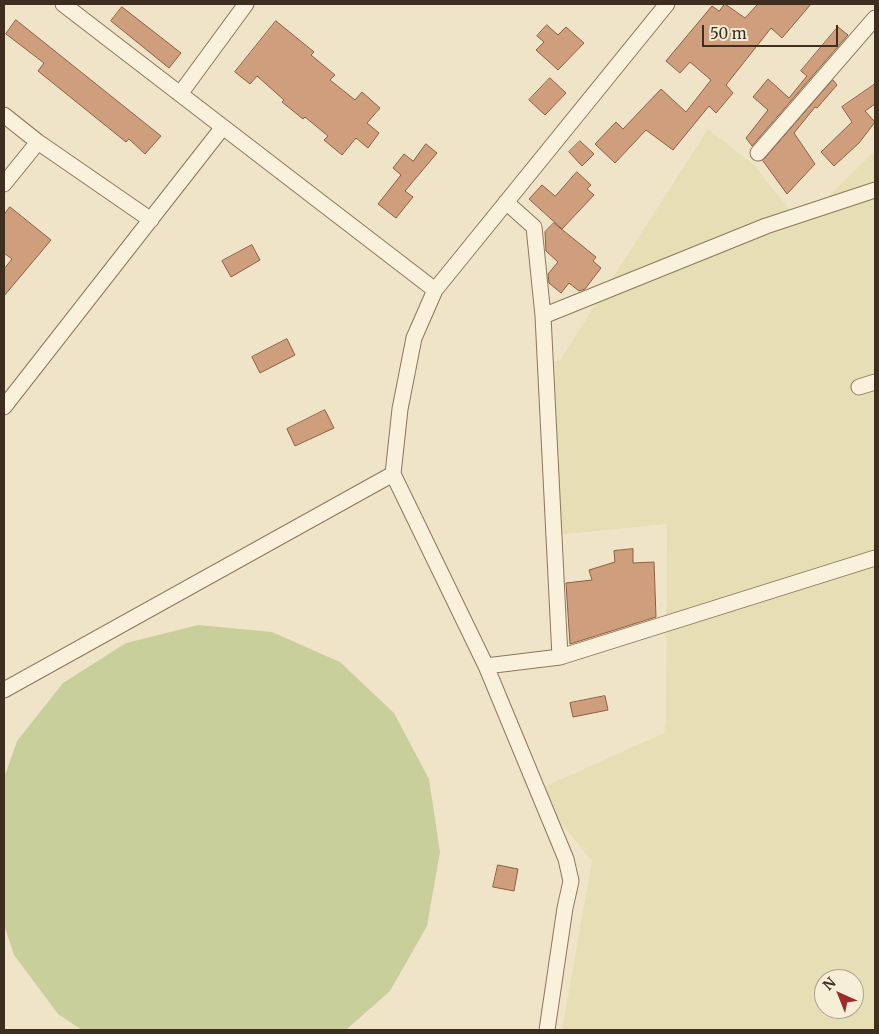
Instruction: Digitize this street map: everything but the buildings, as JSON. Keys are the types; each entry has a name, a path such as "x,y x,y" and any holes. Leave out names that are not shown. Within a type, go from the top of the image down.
{"street":[{"path":"63,4 434,290"},
{"path":"180,94 246,4"},
{"path":"547,1030 565,908 571,881 566,859 486,666 393,474 400,409 414,338 434,290 667,4"},
{"path":"758,153 875,18"},
{"path":"4,115 38,142 151,220"},
{"path":"4,407 223,127"},
{"path":"4,184 38,142"},
{"path":"543,316 766,226 875,190"},
{"path":"506,202 534,227 543,316 560,657"},
{"path":"858,387 875,382"},
{"path":"4,690 393,474"},
{"path":"486,666 560,657 875,558"}],"shaded area":[{"path":"708,129 754,165 801,224 875,151 875,1030 562,1030 592,861 535,791 664,733 666,722 667,524 547,536 540,365 560,360"}],"green space":[{"path":"198,625 272,632 340,662 394,713 429,779 440,852 427,926 390,991 346,1030 82,1030 58,1014 14,955 4,925 4,778 17,741 63,683 126,643"}]}
